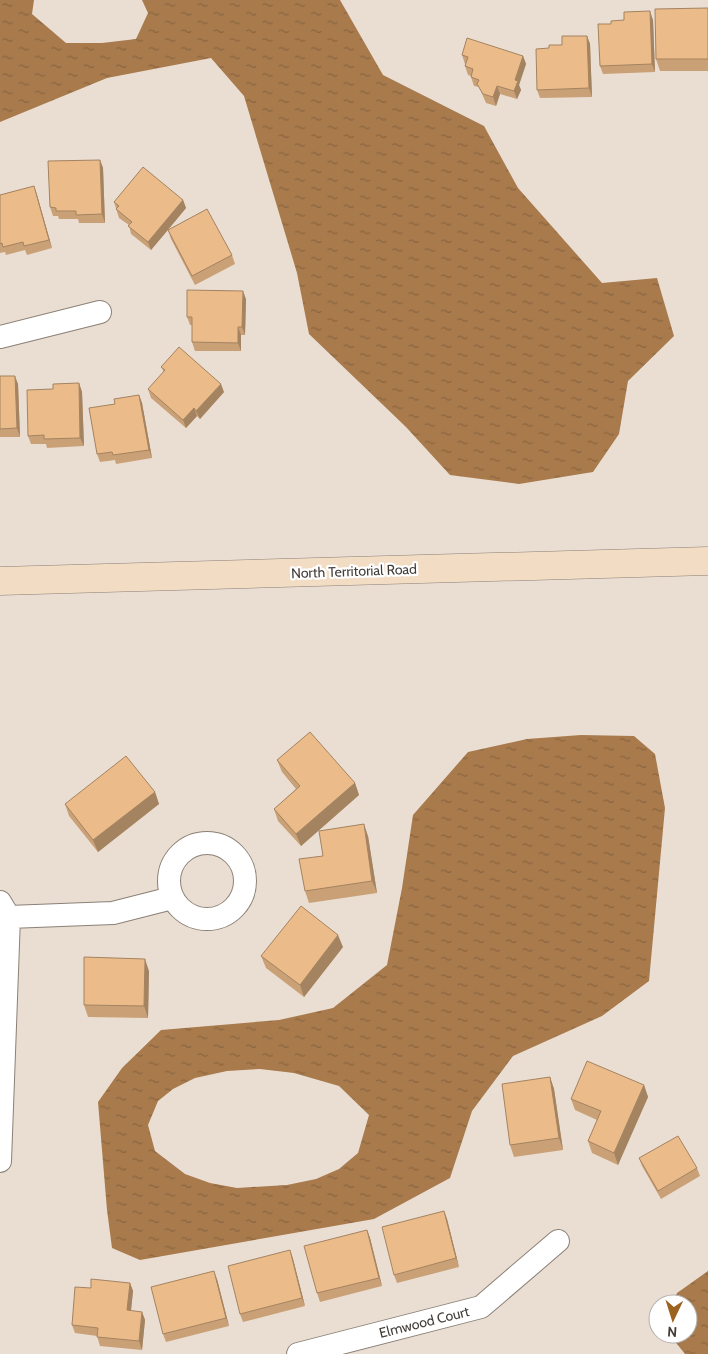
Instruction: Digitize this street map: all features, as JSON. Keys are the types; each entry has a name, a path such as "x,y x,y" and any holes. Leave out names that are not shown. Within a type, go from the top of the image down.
{"main road":[{"name":"North Territorial Road","path":"0,581 708,561"}],"street":[{"path":"0,337 100,312"},
{"path":"0,1161 5,909 113,914 172,898"},
{"name":"Elmwood Court","path":"298,1354 481,1308 558,1241"}],"water":[{"path":"0,0 34,0 32,14 66,43 102,43 136,39 148,13 142,0 340,0 383,75 484,126 518,188 602,283 657,278 674,336 628,381 619,434 593,472 519,484 450,475 406,427 309,334 297,273 244,96 211,58 107,78 0,122"},
{"path":"581,735 634,736 655,754 665,808 649,981 602,1016 513,1056 472,1111 450,1178 374,1219 140,1260 112,1248 98,1102 122,1068 161,1030 279,1020 333,1008 387,965 402,888 413,815 468,752 527,739","holes":["260,1069 294,1073 339,1086 369,1115 358,1153 339,1169 316,1179 287,1185 237,1188 210,1183 185,1174 155,1151 148,1125 158,1101 173,1089 195,1078 227,1071"]},
{"path":"708,1271 708,1354 685,1354 677,1344 698,1344 698,1294 677,1293"}],"building":[{"path":"708,8 708,59 656,59 655,9"},
{"path":"650,11 652,64 600,66 598,24 611,24 611,21 624,20 624,12"},
{"path":"562,36 587,36 589,88 537,90 536,49 549,48 549,45 562,45"},
{"path":"467,38 523,56 515,80 518,81 514,91 497,86 493,97 483,94 477,84 479,80 471,77 473,69 465,66 468,57 462,55"},
{"path":"100,160 102,214 76,215 76,211 56,211 56,208 50,207 48,161"},
{"path":"143,167 183,200 148,242 128,226 132,222 116,209 119,206 114,202"},
{"path":"34,186 49,240 24,246 23,242 3,247 2,243 0,244 0,195"},
{"path":"207,209 232,255 192,276 168,230"},
{"path":"187,290 243,291 242,327 238,327 238,343 192,342 192,317 187,317"},
{"path":"179,347 221,384 196,411 194,408 183,420 148,389 165,370 161,367"},
{"path":"0,376 15,376 17,428 0,429"},
{"path":"79,383 80,438 44,439 44,435 28,436 27,390 53,389 53,384"},
{"path":"139,395 149,450 113,455 112,452 97,454 89,408 115,404 114,399"},
{"path":"310,732 355,783 296,834 274,809 300,786 277,760"},
{"path":"126,756 155,792 93,840 65,804"},
{"path":"364,824 372,881 305,891 299,859 323,856 319,831"},
{"path":"301,906 338,935 300,985 261,956"},
{"path":"84,957 145,959 144,1006 84,1005"},
{"path":"587,1061 644,1085 614,1153 588,1141 601,1111 571,1099"},
{"path":"550,1077 559,1138 510,1145 502,1084"},
{"path":"678,1136 697,1168 658,1191 639,1158"},
{"path":"444,1211 456,1258 394,1275 382,1227"},
{"path":"367,1230 379,1278 317,1293 304,1246"},
{"path":"290,1250 302,1298 240,1314 228,1266"},
{"path":"214,1271 226,1318 163,1334 151,1287"},
{"path":"91,1279 130,1283 127,1310 142,1312 139,1341 97,1337 98,1328 72,1325 75,1287 91,1288"}]}
